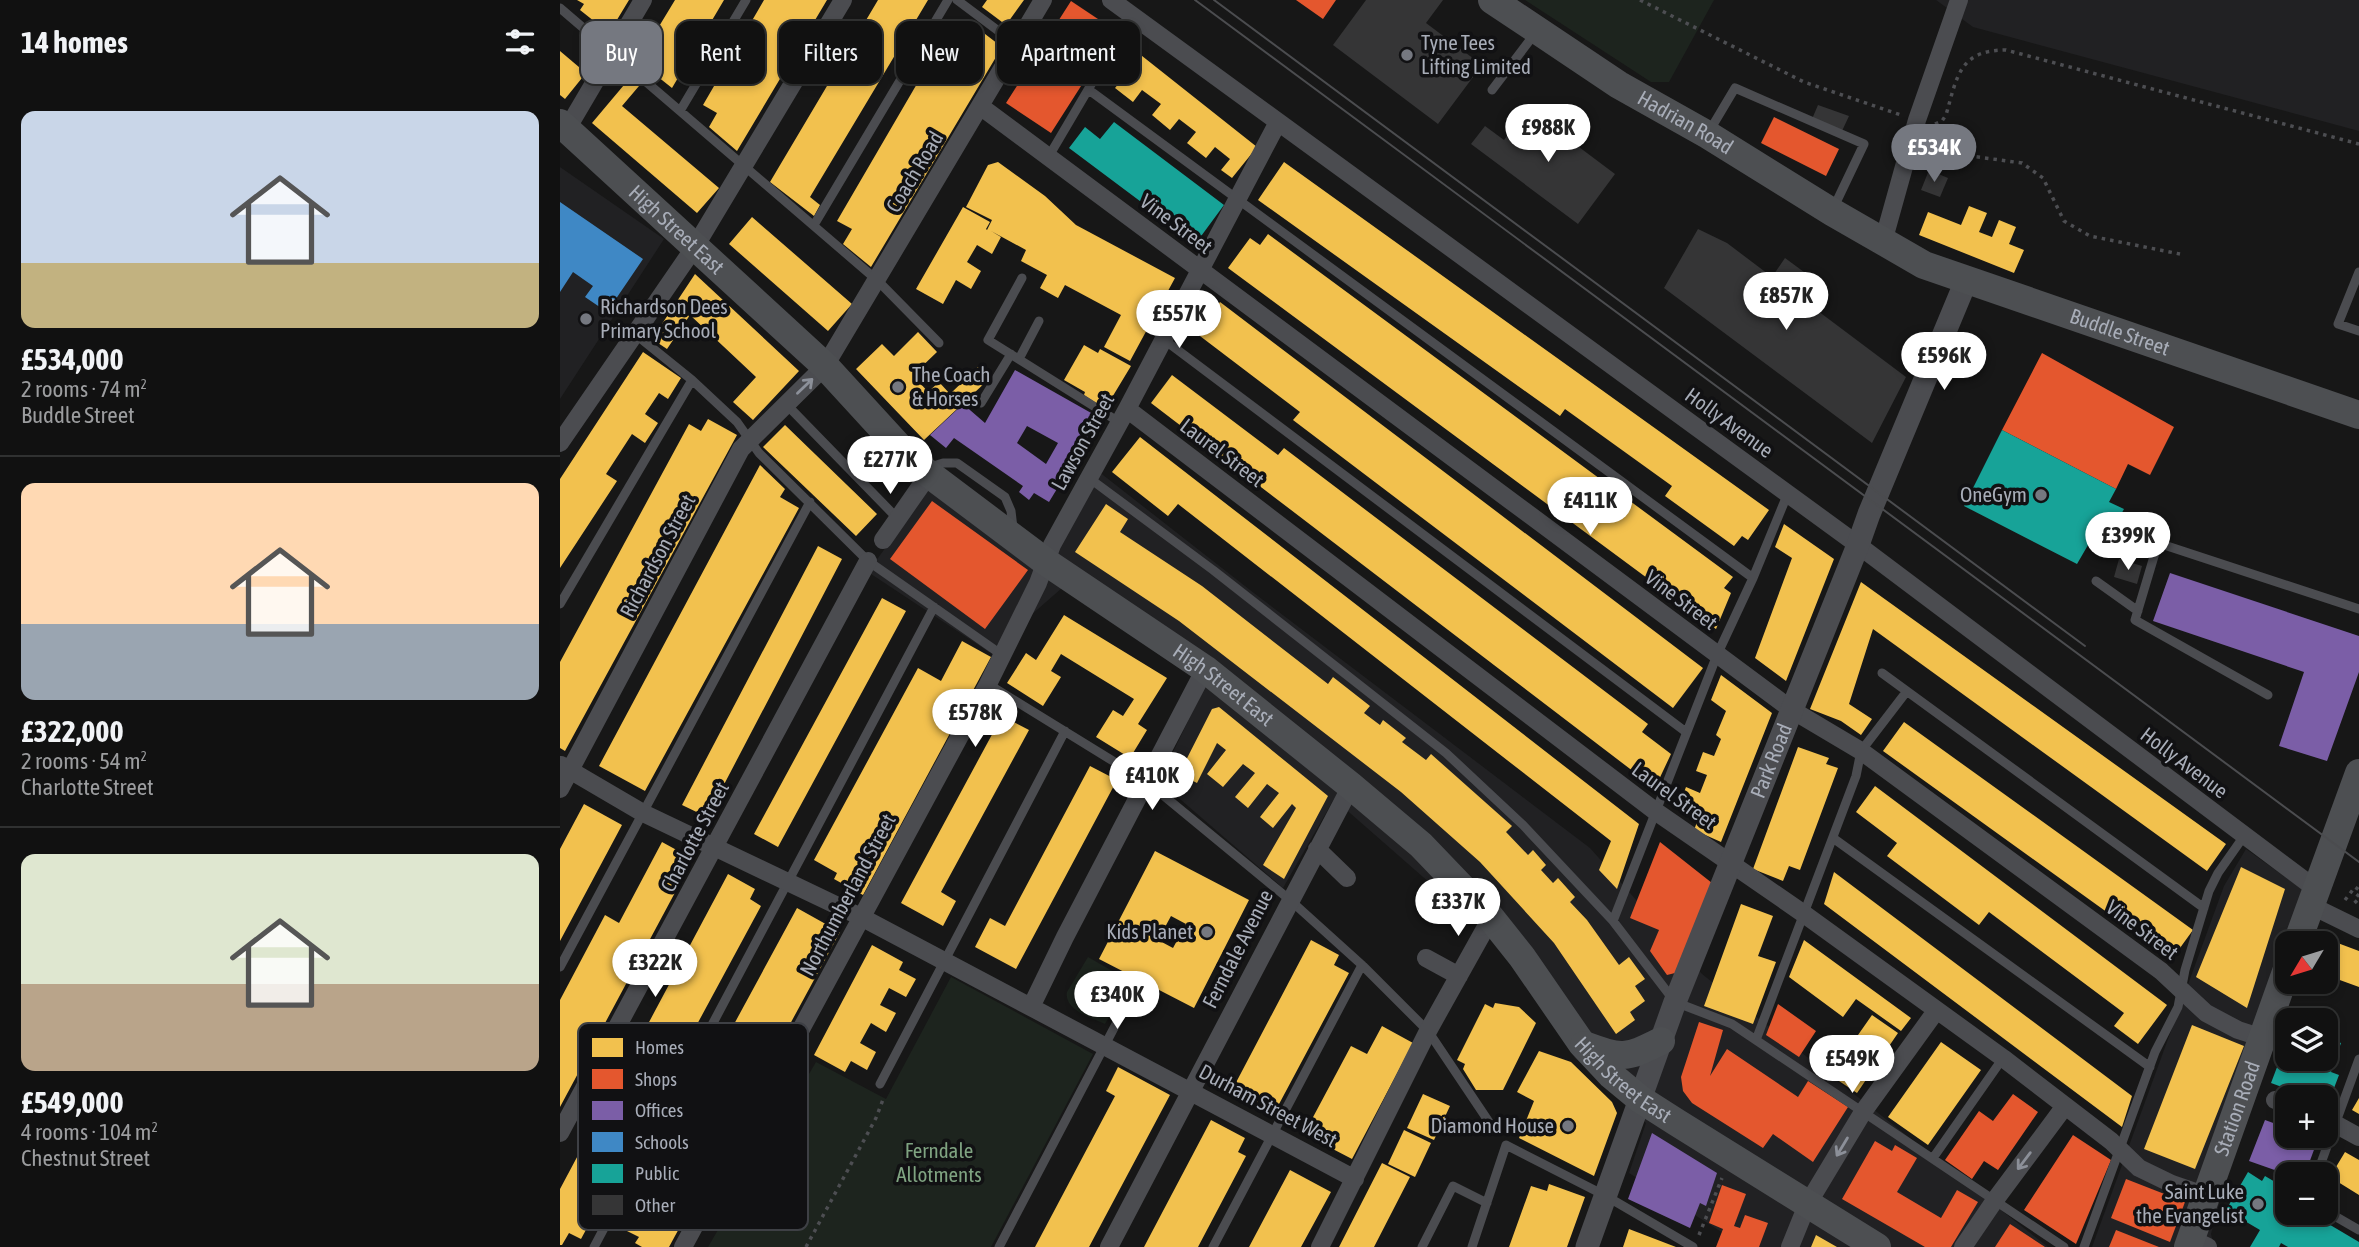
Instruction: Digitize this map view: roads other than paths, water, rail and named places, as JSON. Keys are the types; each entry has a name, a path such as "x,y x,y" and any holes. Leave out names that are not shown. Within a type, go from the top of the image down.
{"main road":[{"name":"Hadrian Road","path":"1492,0 1619,85 1708,135 1883,242"},
{"name":"High Street East","path":"563,126 825,366 913,462 1046,562 1205,669 1352,786 1421,845 1491,918 1522,957 1582,1044 1640,1099 1877,1247"},
{"name":"Buddle Street","path":"1883,242 1924,265 1966,281 2359,415"},
{"path":"2301,931 2359,775"},
{"name":"Station Road","path":"2196,1244 2207,1196 2279,994"},
{"path":"1582,1044 1608,1054 1627,1057 1661,1041"}],"street":[{"path":"631,21 643,0"},
{"path":"560,443 695,245 843,0"},
{"name":"Coach Road","path":"1031,21 1043,0"},
{"name":"Holly Avenue","path":"1111,0 1858,545 2244,836 2313,897 2359,929"},
{"path":"1883,242 1917,121 1959,0"},
{"name":"Coach Road","path":"825,366 997,79"},
{"path":"563,126 591,84"},
{"name":"Vine Street","path":"981,107 1792,710 1861,751 2150,963 2206,1013 2238,1030 2263,1038"},
{"name":"Lawson Street","path":"1046,562 1052,545 1278,122"},
{"name":"Park Road","path":"1587,1247 1675,1002 1869,514 1966,281"},
{"name":"Richardson Street","path":"560,789 565,768 741,449 825,366"},
{"name":"Laurel Street","path":"1123,415 1655,811 1804,914 2003,1058 2147,1173 2207,1196"},
{"path":"883,540 926,472"},
{"name":"Charlotte Street","path":"620,1023 868,561"},
{"name":"Northumberland Street","path":"804,1023 988,684 1046,562"},
{"path":"1031,1007 1205,669"},
{"name":"Durham Street West","path":"565,768 643,813 861,918 1355,1179"},
{"name":"Ferndale Avenue","path":"1109,1247 1352,786"},
{"path":"1317,849 1347,878"},
{"path":"1320,1247 1428,1031 1491,918"},
{"path":"1426,958 1459,976"},
{"path":"1790,1247 1807,1205 1863,1112 1936,1011"},
{"name":"Charlotte Street","path":"560,1133 578,1100"},
{"path":"1963,1247 2065,1106"},
{"path":"2338,1125 2359,1137"},
{"name":"Northumberland Street","path":"683,1247 692,1230"}],"lane":[{"path":"680,111 746,0"},
{"path":"814,225 948,0"},
{"path":"957,0 997,30"},
{"path":"560,8 581,26"},
{"path":"1049,156 1132,15"},
{"path":"1492,90 1537,30"},
{"path":"648,84 878,281 939,343"},
{"path":"1708,135 1735,88 1864,145 1832,212"},
{"path":"1089,90 1753,578"},
{"path":"2359,272 2338,324 2359,331"},
{"path":"1023,278 988,340 1123,415"},
{"path":"981,403 1039,321"},
{"path":"635,334 692,380 737,422 759,453 868,561 1002,654"},
{"path":"1163,338 1686,732"},
{"path":"560,604 692,380"},
{"path":"786,404 898,519"},
{"path":"1089,478 1233,586 1446,753 1523,825 1613,921 1675,1002 1732,1024 2064,1247"},
{"path":"1613,921 1717,655 1788,493"},
{"path":"560,967 810,502"},
{"path":"2128,532 2359,610"},
{"path":"2158,542 2135,620 2267,695"},
{"path":"2096,582 2138,611"},
{"path":"714,1023 934,607"},
{"path":"1882,673 2204,908"},
{"path":"988,684 1147,782 1290,900 1362,965 1428,1031 1490,1125"},
{"path":"1756,1040 1856,776 1861,751 1907,691"},
{"path":"880,1084 1065,731"},
{"path":"2084,1247 2150,1067 2175,1016 2185,970 2214,880 2244,836"},
{"path":"1833,838 2150,1067"},
{"path":"1213,1247 1362,965"},
{"path":"999,1247 1126,1005"},
{"path":"1933,1158 2003,1058"},
{"path":"2338,1104 2359,1059"},
{"path":"1472,1247 1506,1145 1606,1196 1693,1247"},
{"path":"1422,1247 1452,1186 1487,1203"},
{"path":"2338,1218 2359,1230"},
{"path":"594,1247 603,1230"}],"tram line":[{"path":"1195,0 2359,862"},
{"path":"1214,0 2085,646"}],"place":[{"name":"Tyne Tees Lifting Limited","path":"1407,55"},
{"name":"Richardson Dees Primary School","path":"586,319"},
{"name":"The Coach & Horses","path":"898,387"},
{"name":"OneGym","path":"2041,495"},
{"name":"Kids Planet","path":"1207,932"},
{"name":"Diamond House","path":"1568,1126"},
{"name":"Saint Luke the Evangelist","path":"2258,1204"}],"park label":[{"name":"Ferndale Allotments","path":"939,1163"}]}
